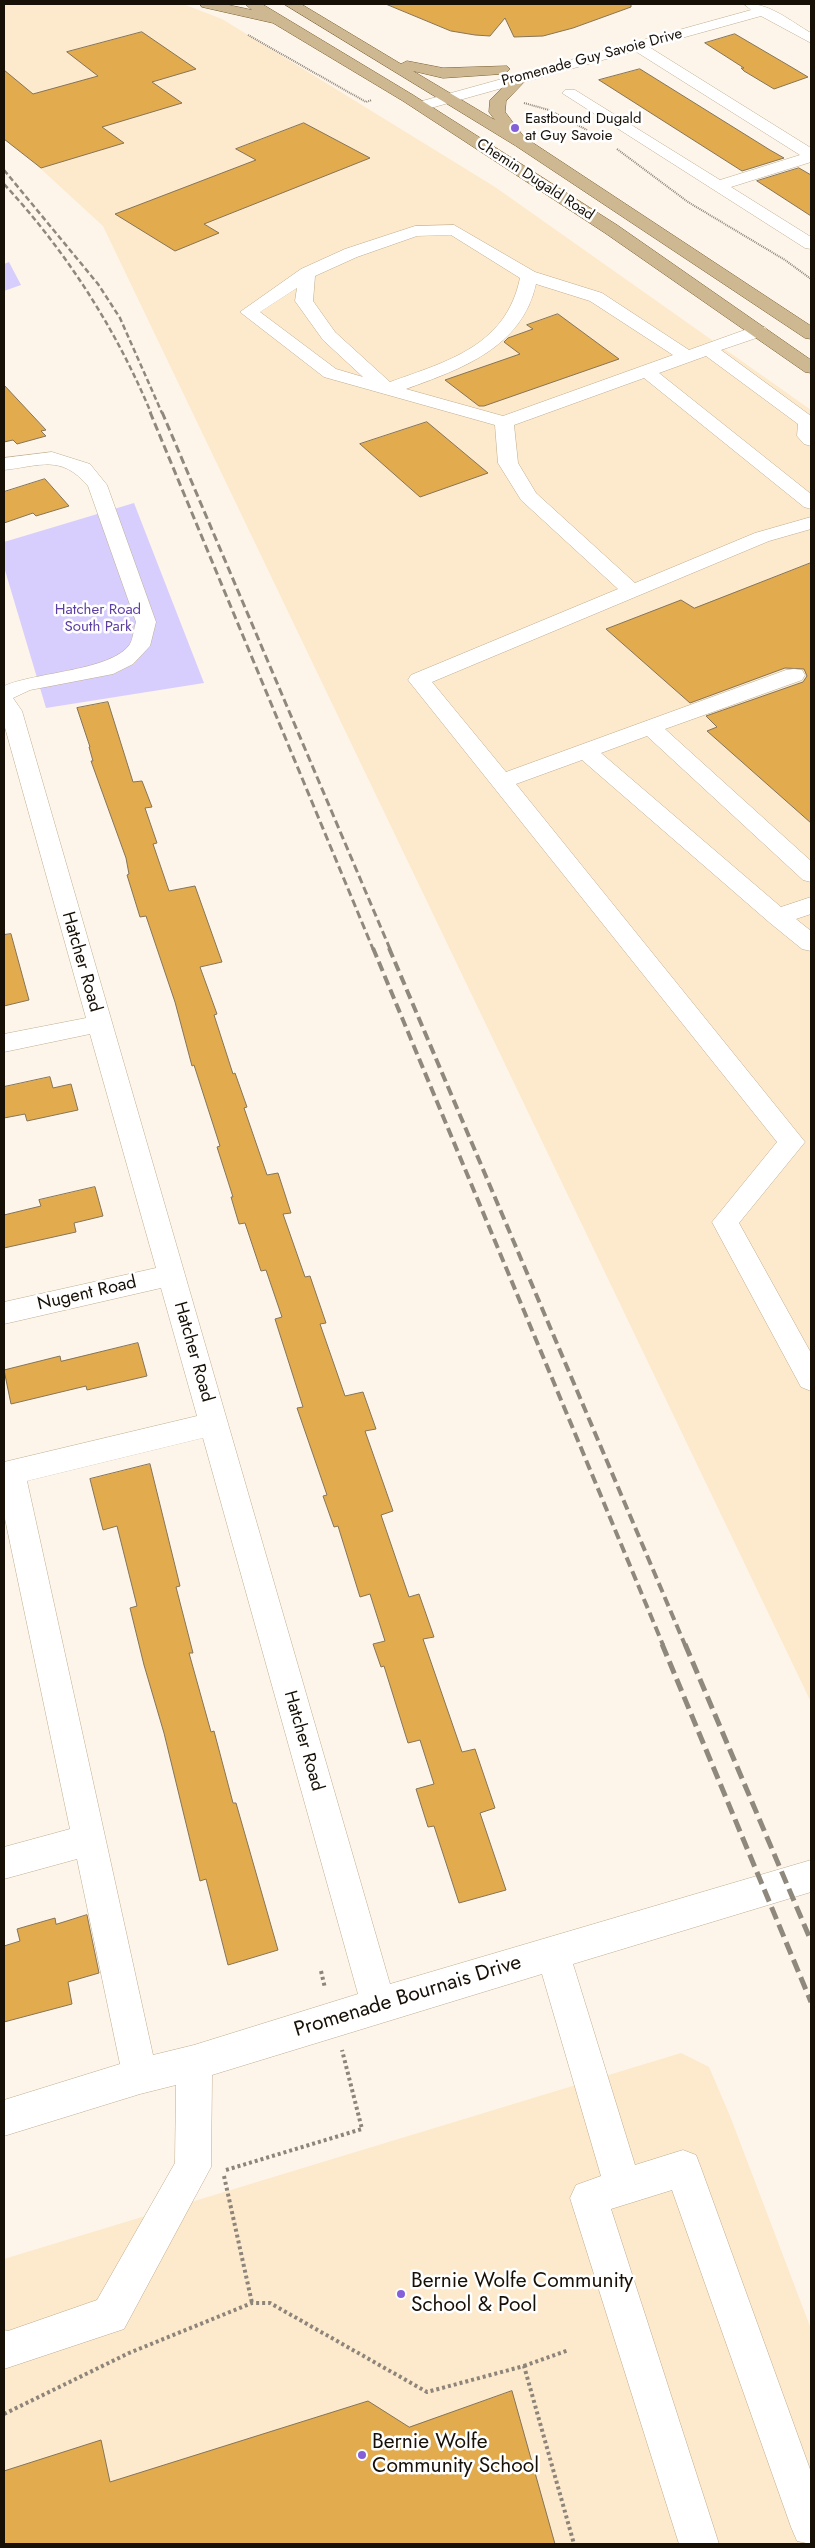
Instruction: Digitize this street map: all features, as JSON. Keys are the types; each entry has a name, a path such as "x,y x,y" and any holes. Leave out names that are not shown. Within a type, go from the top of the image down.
{"main road":[{"path":"207,4 282,22"},
{"name":"Chemin Dugald Road","path":"252,4 414,102 611,229 811,368"},
{"name":"Chemin Dugald Road","path":"291,4 522,144 811,334"},
{"path":"381,59 442,73 502,69"},
{"path":"520,78 498,100 497,112 522,144"}],"street":[{"path":"757,8 811,39"},
{"name":"Promenade Guy Savoie Drive","path":"440,94 520,78 637,46 757,8"},
{"path":"787,26 783,36 787,42"},
{"path":"637,46 811,156"},
{"name":"Promenade Guy Savoie Drive","path":"414,102 440,94 502,69 546,56"},
{"path":"570,93 811,244"},
{"path":"718,186 811,156"},
{"path":"688,356 596,297 529,276 454,230 415,231 351,253 307,273 249,312 330,373 504,422 758,331"},
{"path":"307,273 304,301 329,336 387,388"},
{"path":"387,388 436,371 486,348 512,322 524,298 529,276"},
{"path":"708,349 807,422 806,436 811,440"},
{"path":"646,372 811,503"},
{"path":"504,422 508,464 528,496 632,591"},
{"path":"4,464 52,458 83,468 97,485 146,622 140,646 126,659 105,669 24,685 4,694"},
{"path":"811,523 762,537 419,680 801,1146 724,1222 811,1379"},
{"path":"502,781 794,675"},
{"name":"Hatcher Road","path":"4,700 11,711 98,1024 378,2005"},
{"path":"652,728 811,874"},
{"path":"585,751 778,917 811,943"},
{"path":"778,917 811,905"},
{"path":"4,1043 98,1024"},
{"name":"Nugent Road","path":"4,1313 171,1275"},
{"path":"140,2076 7,1474 213,1424"},
{"path":"4,1863 89,1840"},
{"name":"Promenade Bournais Drive","path":"4,2118 140,2076 194,2063 378,2005 811,1876"},
{"path":"553,1954 623,2186"},
{"path":"4,2349 6,2351 110,2316 192,2167 194,2063"},
{"path":"700,2544 589,2198 683,2168 811,2527"}],"path":[{"path":"240,30 366,102"},
{"path":"522,103 537,104 558,113 591,132"},
{"path":"616,148 688,202 785,260 811,279"},
{"path":"321,1972 326,1991"},
{"path":"252,2303 223,2171 362,2129 341,2047"},
{"path":"4,2414 129,2353 252,2303 270,2303 427,2392 524,2366 569,2350"},
{"path":"524,2366 574,2544"}],"shaded area":[{"path":"4,4 183,4 222,19 495,187 811,410 811,1702 103,226 4,135"},
{"name":"Bernie Wolfe Community School & Pool","path":"681,2053 709,2067 730,2116 811,2329 811,2544 4,2544 4,2259"}],"green space":[{"path":"9,262 21,285 4,291 4,264"},
{"name":"Hatcher Road South Park","path":"134,503 204,683 46,708 4,567 4,542"}],"building":[{"path":"386,4 631,4 631,7 573,28 543,36 514,37 505,18 490,36 475,35 451,31"},
{"path":"142,32 196,69 152,82 182,103 102,127 124,143 41,168 4,139 4,70 33,94 98,76 67,52"},
{"path":"735,34 808,77 774,89 744,71 741,68 744,68 705,43"},
{"path":"640,69 784,158 742,171 599,80"},
{"path":"304,123 370,158 204,224 219,233 175,251 115,214 256,160 236,149"},
{"path":"799,168 811,175 811,216 757,181"},
{"path":"558,314 619,359 484,406 479,406 445,380 520,354 504,342 508,338 533,329 527,325"},
{"path":"4,385 46,430 41,431 46,436 17,444 13,440 4,442"},
{"path":"427,422 488,473 420,497 360,444"},
{"path":"45,479 69,506 36,516 33,513 4,523 4,492"},
{"path":"811,563 811,823 707,731 717,727 706,716 803,682 807,676 804,669 785,668 690,703 606,629 681,600 694,608"},
{"path":"108,702 133,782 142,781 152,807 145,808 157,843 153,844 169,891 195,886 222,962 200,967 217,1014 214,1015 233,1074 235,1073 247,1107 244,1108 267,1175 278,1173 291,1213 283,1214 305,1277 310,1276 326,1323 320,1324 345,1396 363,1392 376,1429 365,1431 393,1511 381,1515 409,1597 419,1594 434,1637 423,1639 462,1752 475,1749 495,1808 480,1813 506,1890 459,1903 434,1826 428,1827 416,1789 434,1784 420,1740 408,1743 384,1666 381,1667 373,1644 385,1641 370,1594 360,1597 338,1526 334,1527 323,1496 327,1495 297,1408 303,1407 275,1319 282,1317 266,1270 261,1271 245,1223 239,1224 231,1197 233,1197 217,1147 220,1146 194,1065 192,1066 175,1002 146,916 140,917 127,875 129,874 126,858 91,761 93,761 90,747 77,708"},
{"path":"11,934 29,1000 4,1006 4,935"},
{"path":"50,1077 53,1088 71,1084 78,1110 27,1121 25,1114 4,1118 4,1087"},
{"path":"95,1187 103,1216 74,1223 76,1232 4,1248 4,1215 41,1206 39,1200"},
{"path":"138,1343 147,1376 87,1390 86,1386 11,1404 4,1370 60,1356 61,1361"},
{"path":"150,1464 180,1586 176,1587 193,1653 189,1653 211,1732 214,1731 233,1803 236,1803 278,1950 228,1965 206,1879 200,1881 164,1733 144,1665 130,1608 137,1606 117,1526 103,1530 90,1479"},
{"path":"87,1915 99,1973 68,1982 72,2004 4,2022 4,1946 20,1941 17,1929 55,1918 56,1924"},
{"name":"Bernie Wolfe Community School","path":"512,2391 555,2544 4,2544 4,2471 101,2440 110,2482 368,2401 409,2427"}],"railway":[{"path":"4,170 98,284 120,318 162,413"},
{"path":"4,184 48,236 88,292 122,351 151,413"},
{"path":"150,412 373,949"},
{"path":"162,412 390,949"},
{"path":"373,948 663,1645"},
{"path":"389,948 685,1645"},
{"path":"662,1644 811,2002"},
{"path":"685,1644 811,1941"}],"place":[{"name":"Eastbound Dugald at Guy Savoie","path":"515,128"},
{"name":"Bernie Wolfe Community School & Pool","path":"401,2294"},
{"name":"Bernie Wolfe Community School","path":"362,2455"}]}
